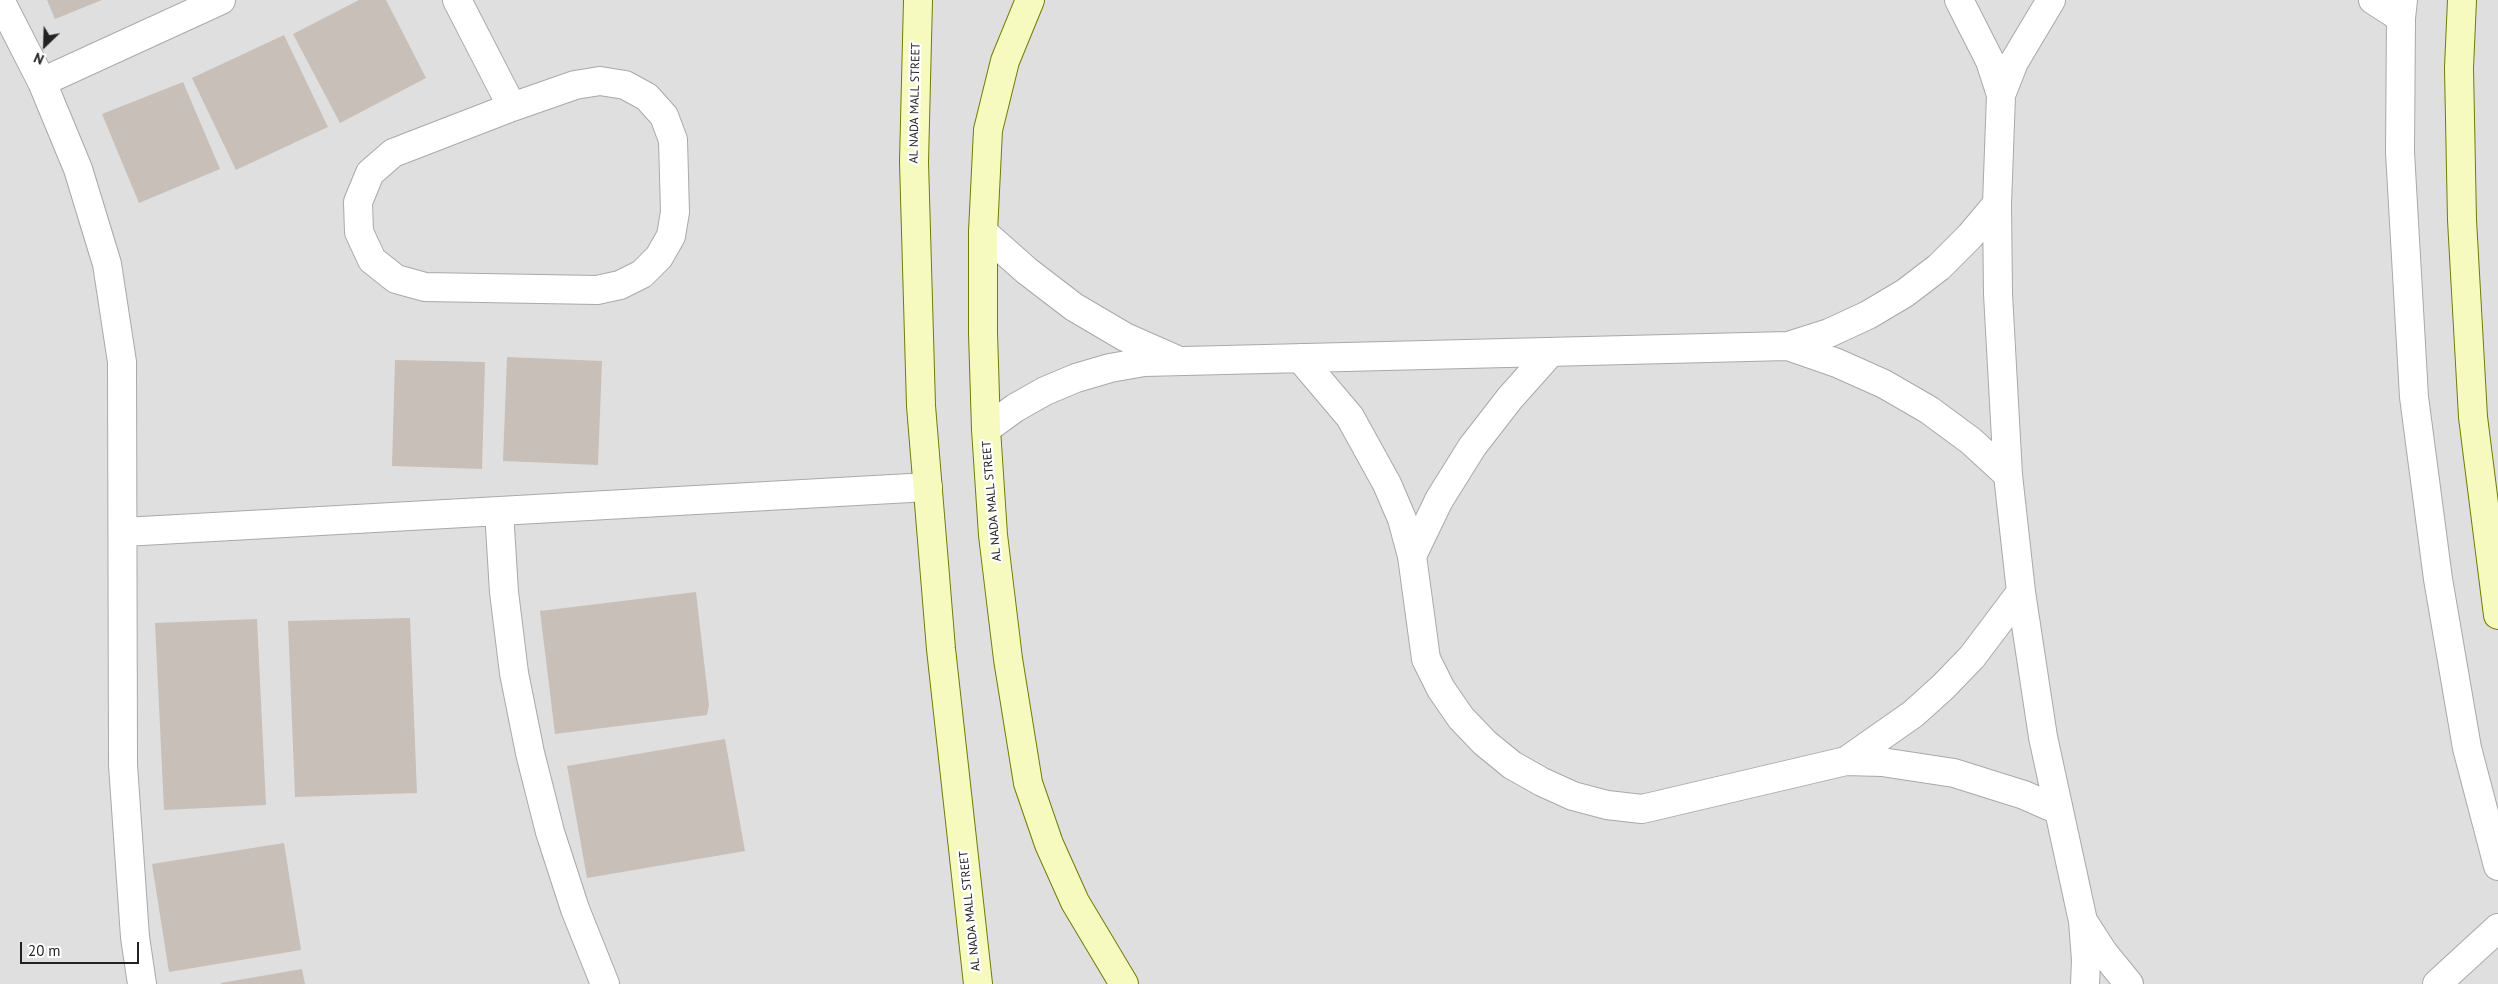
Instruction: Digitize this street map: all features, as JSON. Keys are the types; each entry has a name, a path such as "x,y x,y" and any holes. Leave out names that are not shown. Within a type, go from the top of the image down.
{"street":[{"path":"0,0 42,82 78,169 107,264 122,362 124,532 123,766 135,937 142,984"},
{"path":"457,0 512,107"},
{"name":"AL NADA MALL STREET","path":"918,0 914,162 921,406 942,659 978,984"},
{"name":"AL NADA MALL STREET","path":"1030,0 1005,61 988,130 984,232 986,429 994,535 1007,650 1028,783 1049,844 1075,902 1124,984"},
{"path":"1959,0 1976,30 1990,61 2001,95"},
{"path":"2051,0 2030,32 2014,62 2001,95 1997,204 2001,376 2008,475 2021,592 2043,738 2083,921 2086,960 2085,984"},
{"path":"2373,0 2402,9 2400,152 2414,398 2438,579 2464,729 2498,866"},
{"path":"2462,0 2459,68 2462,220 2472,417 2498,615"},
{"path":"42,82 216,1"},
{"path":"600,80 625,85 647,97 664,116 672,140 675,212 671,236 659,257 642,274 620,286 596,290 426,287 396,279 372,260 359,232 358,202 370,173 393,153 512,107 575,86 600,80"},
{"path":"986,429 1037,396 1076,378 1110,368 1144,362 1788,346 1829,333 1868,315 1905,293 1939,267 1970,236 1997,204"},
{"path":"984,232 1027,272 1074,307 1125,337 1179,361"},
{"path":"1788,346 1837,363 1884,384 1928,410 1971,441 2008,475"},
{"path":"1412,556 1439,500 1472,447 1510,398 1551,352"},
{"path":"1300,358 1350,417 1370,449 1402,519 1412,556 1426,659 1441,689 1461,718 1485,743 1512,765 1542,782 1574,796 1607,805 1642,809 1846,761 1882,762 1954,773 2024,795 2058,810"},
{"path":"124,532 928,487"},
{"path":"499,510 509,637 530,753 550,832 575,909 605,984"},
{"path":"1846,761 1912,714 1943,686 1972,657 2021,592"},
{"path":"2083,921 2103,952 2129,984"},
{"path":"2437,984 2498,928"}],"shaded area":[{"path":"0,0 2498,0 2498,984 0,984"}],"building":[{"path":"47,0 102,0 55,19"},
{"path":"359,0 386,0 426,78 340,123 293,34"},
{"path":"284,35 328,127 236,170 192,78"},
{"path":"183,82 220,169 139,203 102,114"},
{"path":"507,357 602,361 598,465 503,461"},
{"path":"395,360 485,362 482,469 392,466"},
{"path":"696,592 709,705 707,715 555,734 540,611"},
{"path":"410,618 417,793 295,797 288,621"},
{"path":"257,619 266,805 164,810 155,623"},
{"path":"725,739 745,851 587,878 567,766"},
{"path":"284,843 301,950 169,972 152,864"},
{"path":"302,969 305,984 221,984 221,983"}]}
